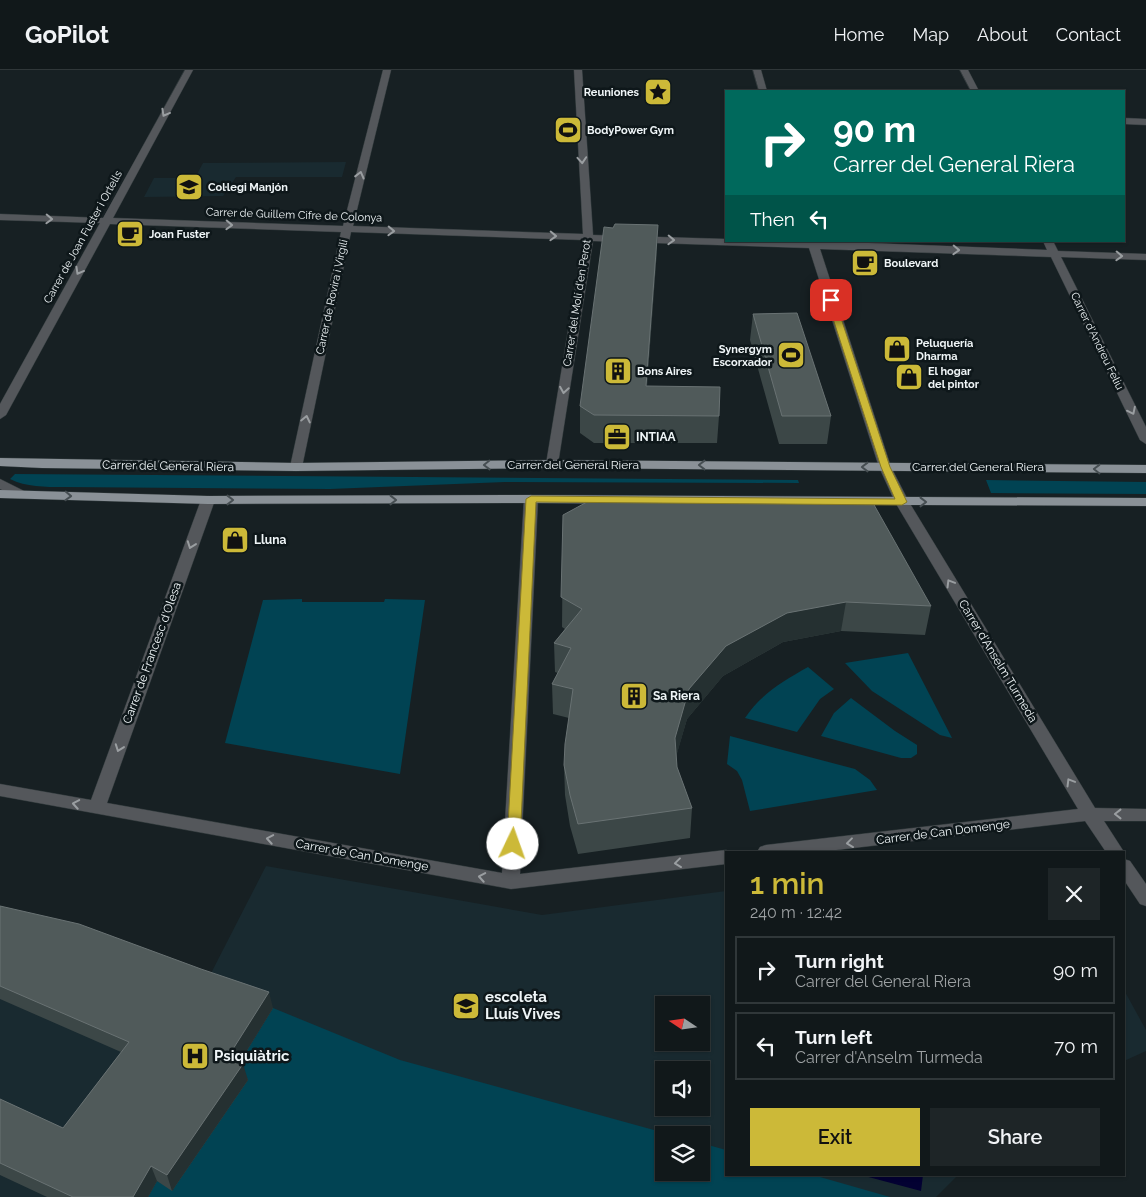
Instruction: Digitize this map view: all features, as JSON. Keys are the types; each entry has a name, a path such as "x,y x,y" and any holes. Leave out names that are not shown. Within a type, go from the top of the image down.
{"main road":[{"name":"Carrer del General Riera","path":"0,462 296,467 552,464 1146,469"},
{"path":"0,494 208,500 531,499 1146,502"}],"street":[{"name":"Carrer de Joan Fuster i Ortells","path":"0,415 189,70"},
{"name":"Carrer de Rovira i Virgili","path":"296,467 347,229 387,70"},
{"name":"Carrer del Molí d'en Perot","path":"552,464 588,238 578,70"},
{"path":"756,70 763,90"},
{"path":"964,70 974,90"},
{"path":"1125,121 1146,122"},
{"name":"Carrer de Guillem Cifre de Colonya","path":"0,217 725,241"},
{"name":"Carrer de Guillem Cifre de Colonya","path":"768,242 1146,257"},
{"name":"Carrer d'Andreu Feliu","path":"1048,242 1146,440"},
{"name":"Carrer d'Anselm Turmeda","path":"813,243 886,467 902,502 1090,814 1114,851"},
{"path":"0,483 19,494"},
{"path":"511,882 531,499"},
{"name":"Carrer de Francesc d'Olesa","path":"97,807 208,500"},
{"name":"Carrer de Can Domenge","path":"0,790 511,882 725,857"},
{"name":"Carrer de Can Domenge","path":"775,851 1090,814 1146,814"},
{"path":"1125,868 1146,899"}],"shaded area":[{"name":"Col·legi Manjón","path":"346,162 342,177 236,177 223,196 144,197 154,178 195,178 203,163"},
{"path":"15,474 798,480 799,483 505,482 330,489 43,487 16,482 10,479"},
{"path":"986,480 1146,482 1146,494 991,493"},
{"path":"302,599 302,602 384,602 385,599 425,600 400,774 225,743 263,600"},
{"path":"908,653 952,738 940,735 872,691 845,663"},
{"path":"808,667 834,689 820,699 797,732 745,718 765,695"},
{"path":"851,698 917,745 917,754 911,758 901,758 821,736 834,713"},
{"path":"730,736 855,769 870,780 877,790 750,811 742,780 737,771 727,764"},
{"path":"266,866 542,915 725,891 725,1176 957,1176 936,1197 0,1197 0,920 205,985"},
{"path":"1125,992 1146,1030 1146,1051 1125,1061"},
{"path":"273,1008 400,1060 655,1130 655,1181 710,1181 710,1146 725,1150 725,1176 816,1176 890,1197 148,1197 157,1181 173,1190 233,1073"},
{"path":"865,1176 923,1176 921,1191"}],"building":[{"path":"615,224 658,225 646,386 720,387 719,416 594,415 580,406 604,227 613,228"},
{"path":"797,313 831,416 782,416 753,314"},
{"name":"Sa Riera","path":"587,502 873,503 931,606 846,602 787,613 726,646 689,689 675,738 677,767 692,808 578,824 564,765 573,689 552,684 571,648 554,643 582,609 561,597 563,515"},
{"path":"0,906 79,924 269,992 228,1057 243,1064 167,1175 151,1166 133,1197 73,1197 0,1163 0,1099 63,1128 129,1042 0,986"}],"place":[{"name":"Reuniones","path":"658,92"},
{"name":"BodyPower Gym","path":"568,130"},
{"name":"Col·legi Manjón","path":"189,187"},
{"name":"Joan Fuster","path":"130,234"},
{"name":"Boulevard","path":"865,263"},
{"name":"Peluquería Dharma","path":"897,349"},
{"name":"Synergym Escorxador","path":"791,355"},
{"name":"Bons Aires","path":"618,371"},
{"name":"El hogar del pintor","path":"909,377"},
{"name":"INTIAA","path":"617,437"},
{"name":"Lluna","path":"235,540"},
{"name":"Sa Riera","path":"634,696"},
{"name":"escoleta Lluís Vives","path":"466,1006"},
{"name":"Psiquiàtric","path":"195,1056"}],"route":[{"path":"513,844 531,499 902,502 886,467 831,300"}]}
